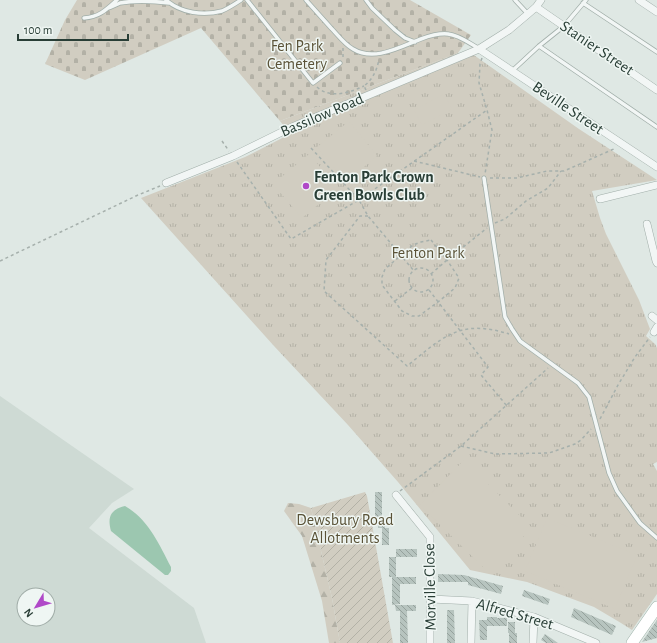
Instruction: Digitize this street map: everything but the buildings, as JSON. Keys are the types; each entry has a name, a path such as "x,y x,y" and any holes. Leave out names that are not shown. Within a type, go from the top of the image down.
{"main road":[{"path":"632,643 657,607"}],"street":[{"name":"Bassilow Road","path":"166,183 233,156 292,127 368,95 482,51 528,14 541,0"},
{"path":"639,0 657,12"},
{"name":"Stanier Street","path":"536,7 657,90"},
{"name":"Beville Street","path":"482,51 657,167"},
{"path":"600,199 657,185"},
{"path":"647,224 657,263"},
{"name":"Morville Close","path":"396,494 430,537 430,643"},
{"name":"Alfred Street","path":"431,599 472,601 534,617 596,643"},
{"path":"471,643 472,601"},
{"path":"533,643 534,617"}],"lane":[{"path":"84,18 93,17 100,14 117,0"},
{"path":"108,8 120,3 142,0 170,4 196,13 210,13 223,10 241,0"},
{"path":"166,0 170,4"},
{"path":"247,0 314,83 340,62"},
{"path":"306,0 345,44 354,50 363,53 381,54 438,34 457,36 482,51"},
{"path":"366,0 372,8 395,30 405,38 415,42"},
{"path":"516,0 528,14"},
{"path":"512,71 539,46 564,26 585,2 657,52"},
{"path":"539,46 657,127"},
{"path":"484,178 505,317 512,330 520,340 578,383 589,397 609,473 617,491 640,523 657,538"}],"path":[{"path":"340,62 343,60 342,51 345,44"},
{"path":"482,51 479,83 492,130 484,178"},
{"path":"314,83 325,92 335,94 355,90 364,86 373,77 378,67 381,54"},
{"path":"364,86 368,95"},
{"path":"222,141 291,239 359,200 487,110"},
{"path":"414,161 484,178 517,178 547,171 564,170 624,145"},
{"path":"311,148 359,200 368,216 414,271"},
{"path":"431,274 491,225 505,219 526,201 548,188 561,170"},
{"path":"0,261 166,183"},
{"path":"368,216 360,216 326,260 324,291 407,366 439,341 469,328 501,331 513,335 520,340"},
{"path":"431,240 459,278 455,288 419,316 412,316 402,311 382,285 382,277 385,269 401,255 413,246 421,242 431,240"},
{"path":"421,268 427,270 431,274 433,284 428,290 419,293 412,288 409,283 409,278 410,274 414,271 421,268"},
{"path":"395,301 412,288"},
{"path":"428,290 488,367 481,375 507,406"},
{"path":"461,446 495,454 549,453 575,444 596,426 635,357 655,330"},
{"path":"396,494 461,446 552,365"}],"shaded area":[{"path":"0,396 134,489 112,503 89,528 194,608 206,643 0,643"},
{"path":"125,506 140,518 152,533 171,567 171,571 168,575 165,575 111,531 111,514 116,509"}],"green space":[{"name":"Fen Park Cemetery","path":"77,0 410,0 471,35 458,53 280,121 201,28 85,80 45,64 65,20"},
{"name":"Fenton Park","path":"458,53 462,60 471,53 579,129 657,180 592,191 606,234 639,300 650,329 646,336 655,344 657,348 657,462 653,464 657,471 657,594 632,630 594,607 527,582 470,570 398,482 348,425 274,346 141,198 245,157 290,134 280,121"},
{"path":"444,94 452,109 422,125 414,110"},
{"name":"Fenton Park Crown Green Bowls Club","path":"349,121 377,156 346,182 317,147"},
{"name":"Fenton Park Crown Green Bowls Club","path":"309,154 338,188 302,218 273,184"},
{"path":"464,460 532,528 488,572 420,505"},
{"name":"Dewsbury Road Allotments","path":"365,492 367,496 393,643 340,643 332,598 311,508"},
{"path":"288,503 299,504 311,508 332,598 340,643 329,643 322,601 302,536 284,511"},
{"path":"547,518 637,555 615,609 525,571"}],"place":[{"name":"Fenton Park Crown Green Bowls Club","path":"306,186"}]}
